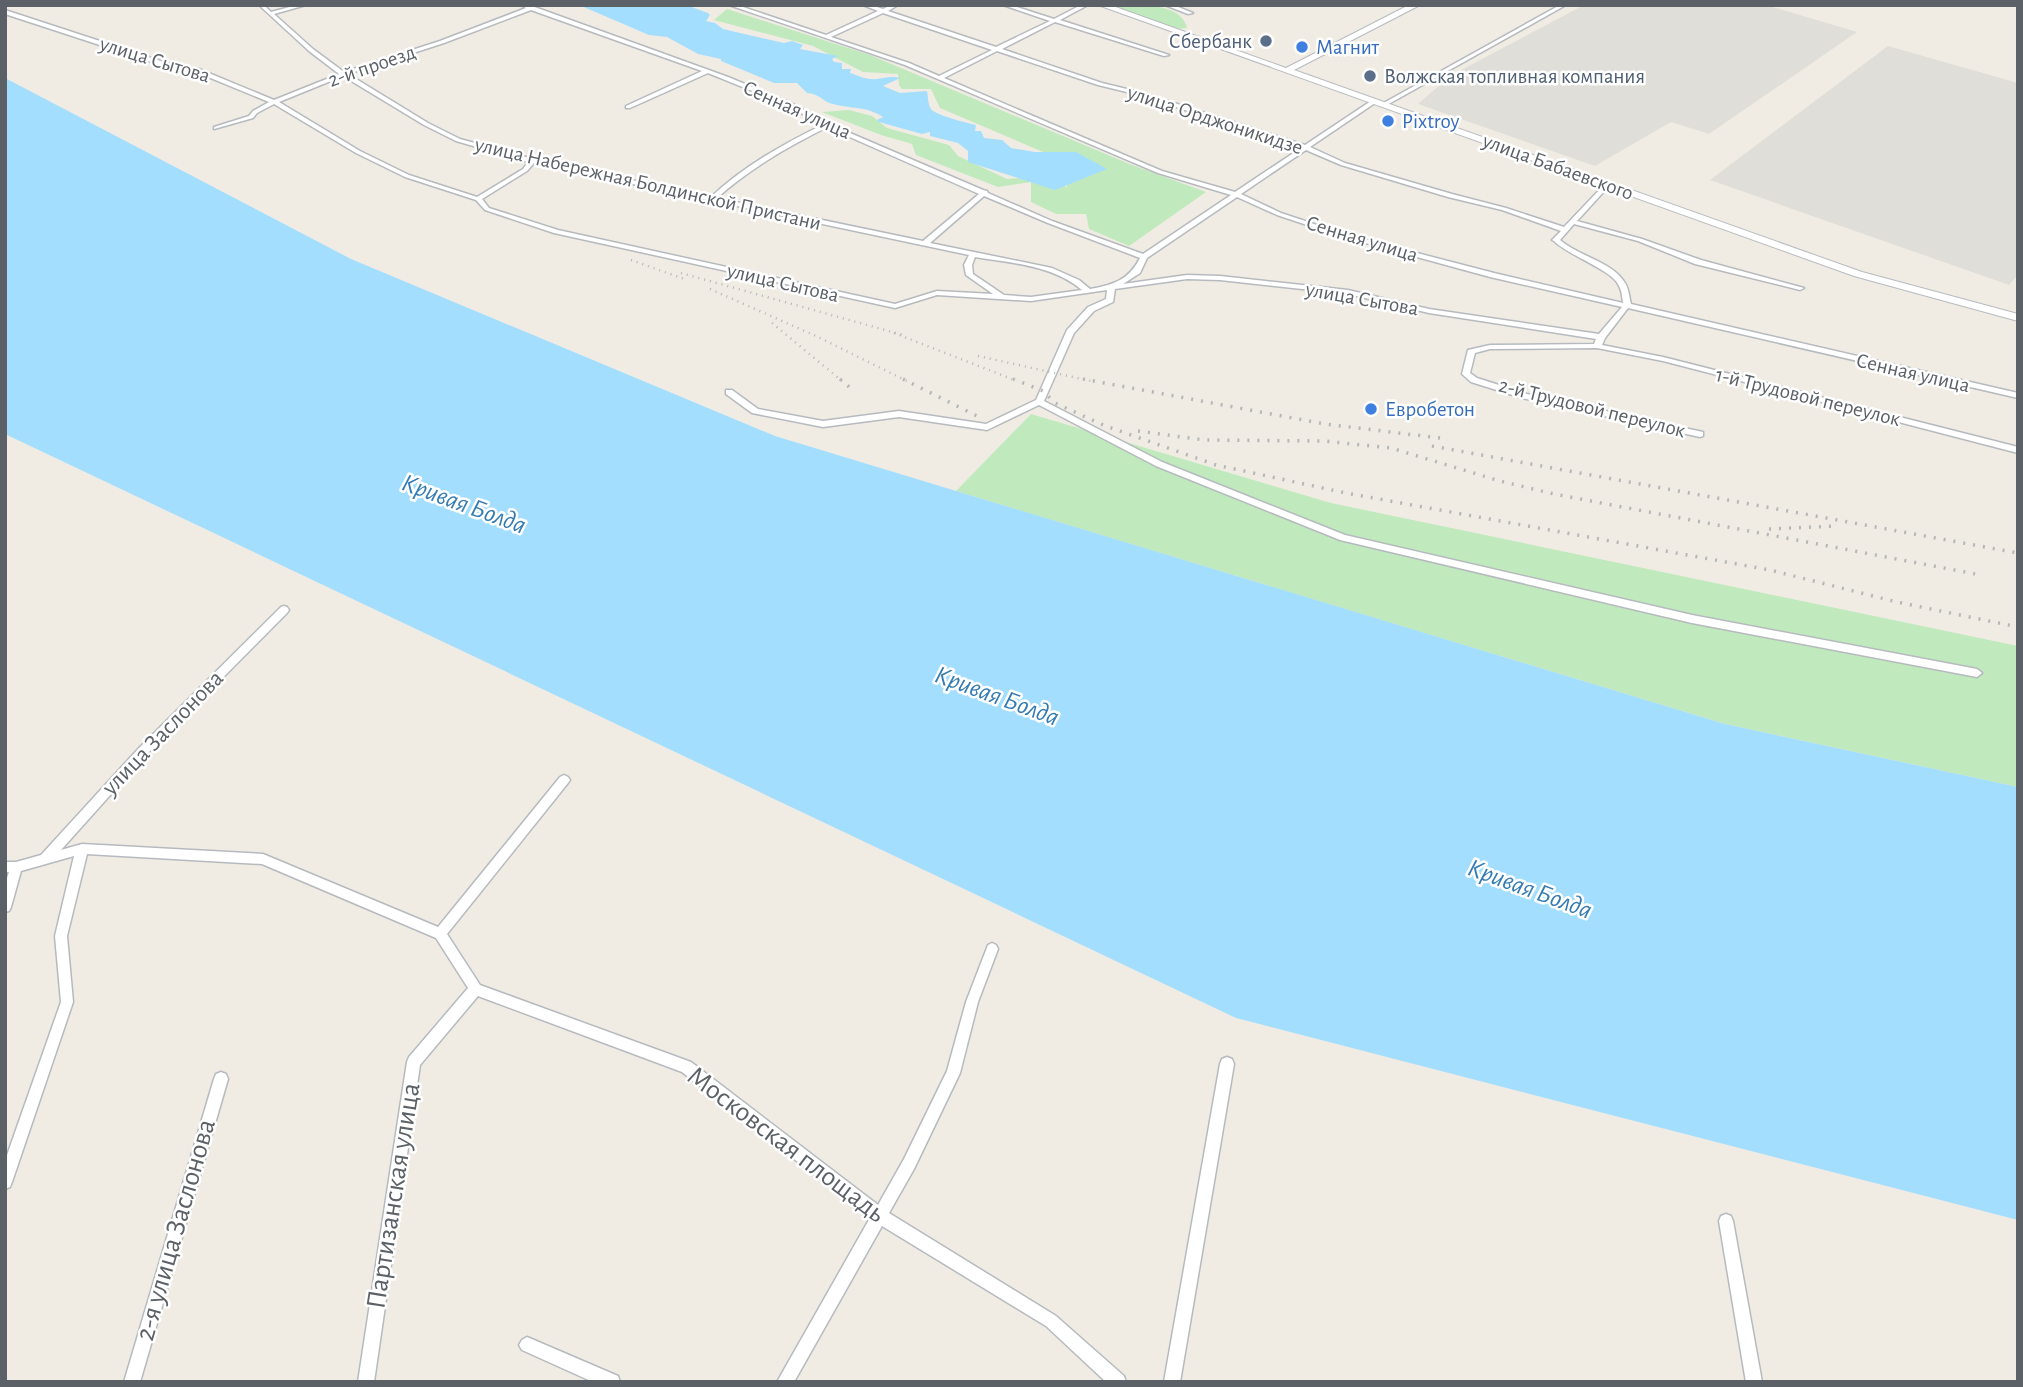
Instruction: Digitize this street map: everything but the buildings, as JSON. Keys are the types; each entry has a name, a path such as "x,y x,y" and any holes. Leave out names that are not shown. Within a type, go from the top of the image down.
{"main road":[{"name":"улица Бабаевского","path":"1102,5 1858,274 2018,318"},
{"path":"1286,71 1416,5"}],"street":[{"name":"улица Набережная Болдинской Пристани","path":"261,5 342,74 458,140 532,161 811,222 1047,269 1082,284 1087,290"},
{"path":"272,13 304,5"},
{"name":"Сенная улица","path":"523,5 708,71 789,104 827,125 1050,222 1144,257"},
{"name":"Сенная улица","path":"731,5 939,78 1160,172 1238,195 1279,214 1342,235 1480,272 2018,396"},
{"name":"улица Орджоникидзе","path":"865,5 1100,84 1140,94 1304,147 1343,164 1504,209 1566,230"},
{"path":"826,37 896,5"},
{"path":"1006,5 1166,55"},
{"path":"939,78 1086,5"},
{"path":"1167,5 1190,13"},
{"path":"729,392 755,411 823,424 899,414 987,427 1039,402 1070,332 1091,309 1110,300 1114,286 1137,271 1144,257 1238,195 1304,147 1378,104 1564,5"},
{"name":"2-й проезд","path":"216,128 251,117 256,111 274,102 342,74 442,42 531,8"},
{"name":"улица Сытова","path":"5,12 169,66 197,70 274,102 358,152 407,176 478,199 487,209 556,232 895,306 937,293 1031,299 1187,277 1220,278 1348,292 1429,311 1601,337"},
{"path":"628,107 708,71"},
{"path":"712,199 728,183 772,153 827,125"},
{"path":"478,199 525,170 532,161"},
{"path":"1597,346 1627,305 1622,282 1604,268 1566,251 1556,240 1607,185"},
{"path":"925,243 985,192"},
{"path":"1573,222 1640,240 1698,262 1800,288"},
{"path":"973,254 968,265 970,275 1002,297"},
{"name":"1-й Трудовой переулок","path":"1471,352 1490,347 1597,346 1663,359 2018,450"},
{"name":"2-й Трудовой переулок","path":"1471,352 1466,374 1474,380 1525,396 1700,434"},
{"path":"1039,402 1159,464 1343,538 1692,619 1977,673"},
{"name":"улица Заслонова","path":"45,859 143,751 284,610"},
{"path":"440,934 564,780"},
{"path":"5,1182 67,1002 61,936 82,849"},
{"path":"5,907 11,867 82,849 263,859 440,934 476,989"},
{"path":"785,1382 909,1164 953,1073 972,1002 992,949"},
{"name":"Московская площадь","path":"476,989 686,1067 880,1216 1051,1321 1118,1382"},
{"name":"Партизанская улица","path":"366,1382 415,1062 476,989"},
{"path":"1172,1382 1227,1064"},
{"name":"2-я улица Заслонова","path":"132,1382 221,1079"},
{"path":"1726,1221 1754,1382"},
{"path":"527,1345 612,1382"}],"shaded area":[{"path":"1584,5 1766,5 1857,32 1709,134 1671,122 1595,166 1418,104 1450,76"},
{"path":"1888,46 2018,83 2018,275 2009,285 1710,180"}],"green space":[{"path":"1108,5 1165,8 1183,19 1187,28 1175,29"},
{"path":"727,9 870,55 1132,165 1206,192 1129,246 1089,229 1086,214 1056,214 1031,202 1031,182 998,187 916,155 912,144 822,112 849,110 872,116 887,128 949,145 958,156 1007,179 1037,177 1067,187 1069,163 940,108 931,89 902,89 898,74 863,72 813,46 714,20"},
{"path":"1031,414 1331,503 2018,646 2018,787 1725,724 956,491"}],"water":[{"path":"579,5 686,5 708,13 710,15 706,21 723,29 784,43 792,41 803,45 800,49 838,56 832,59 834,62 842,63 842,69 851,69 850,73 860,77 900,78 883,86 900,93 927,91 931,109 976,125 975,131 981,131 984,138 1002,140 1011,148 1035,152 1076,152 1107,169 1055,190 968,162 968,151 958,143 930,136 930,132 922,134 879,122 877,120 883,117 871,111 829,103 807,93 797,83 774,83 721,59 698,54 667,37 649,35"},
{"name":"Кривая Болда","path":"5,78 351,259 775,436 1725,724 2018,787 2018,1220 1236,1018 5,434"}],"railway":[{"path":"631,260 687,280"},
{"path":"681,273 903,335"},
{"path":"710,289 816,336 907,381"},
{"path":"772,323 842,381"},
{"path":"894,333 1017,381"},
{"path":"978,356 1091,381"},
{"path":"840,379 855,392"},
{"path":"903,379 907,381"},
{"path":"1013,379 1043,391 1055,403 1103,425 1216,465 1346,493 1770,570 1897,602 2018,627"},
{"path":"1083,379 1325,424 1448,439"},
{"path":"907,381 983,419"},
{"path":"1138,431 1204,440 1324,441 1391,448 1500,481 1554,494 1981,575"},
{"path":"1432,446 2018,553"},
{"path":"1769,529 1836,526"}],"place":[{"name":"Сбербанк","path":"1266,41"},
{"name":"Магнит","path":"1302,47"},
{"name":"Волжская топливная компания","path":"1370,76"},
{"name":"Pixtroy","path":"1388,121"},
{"name":"Евробетон","path":"1371,409"}]}
